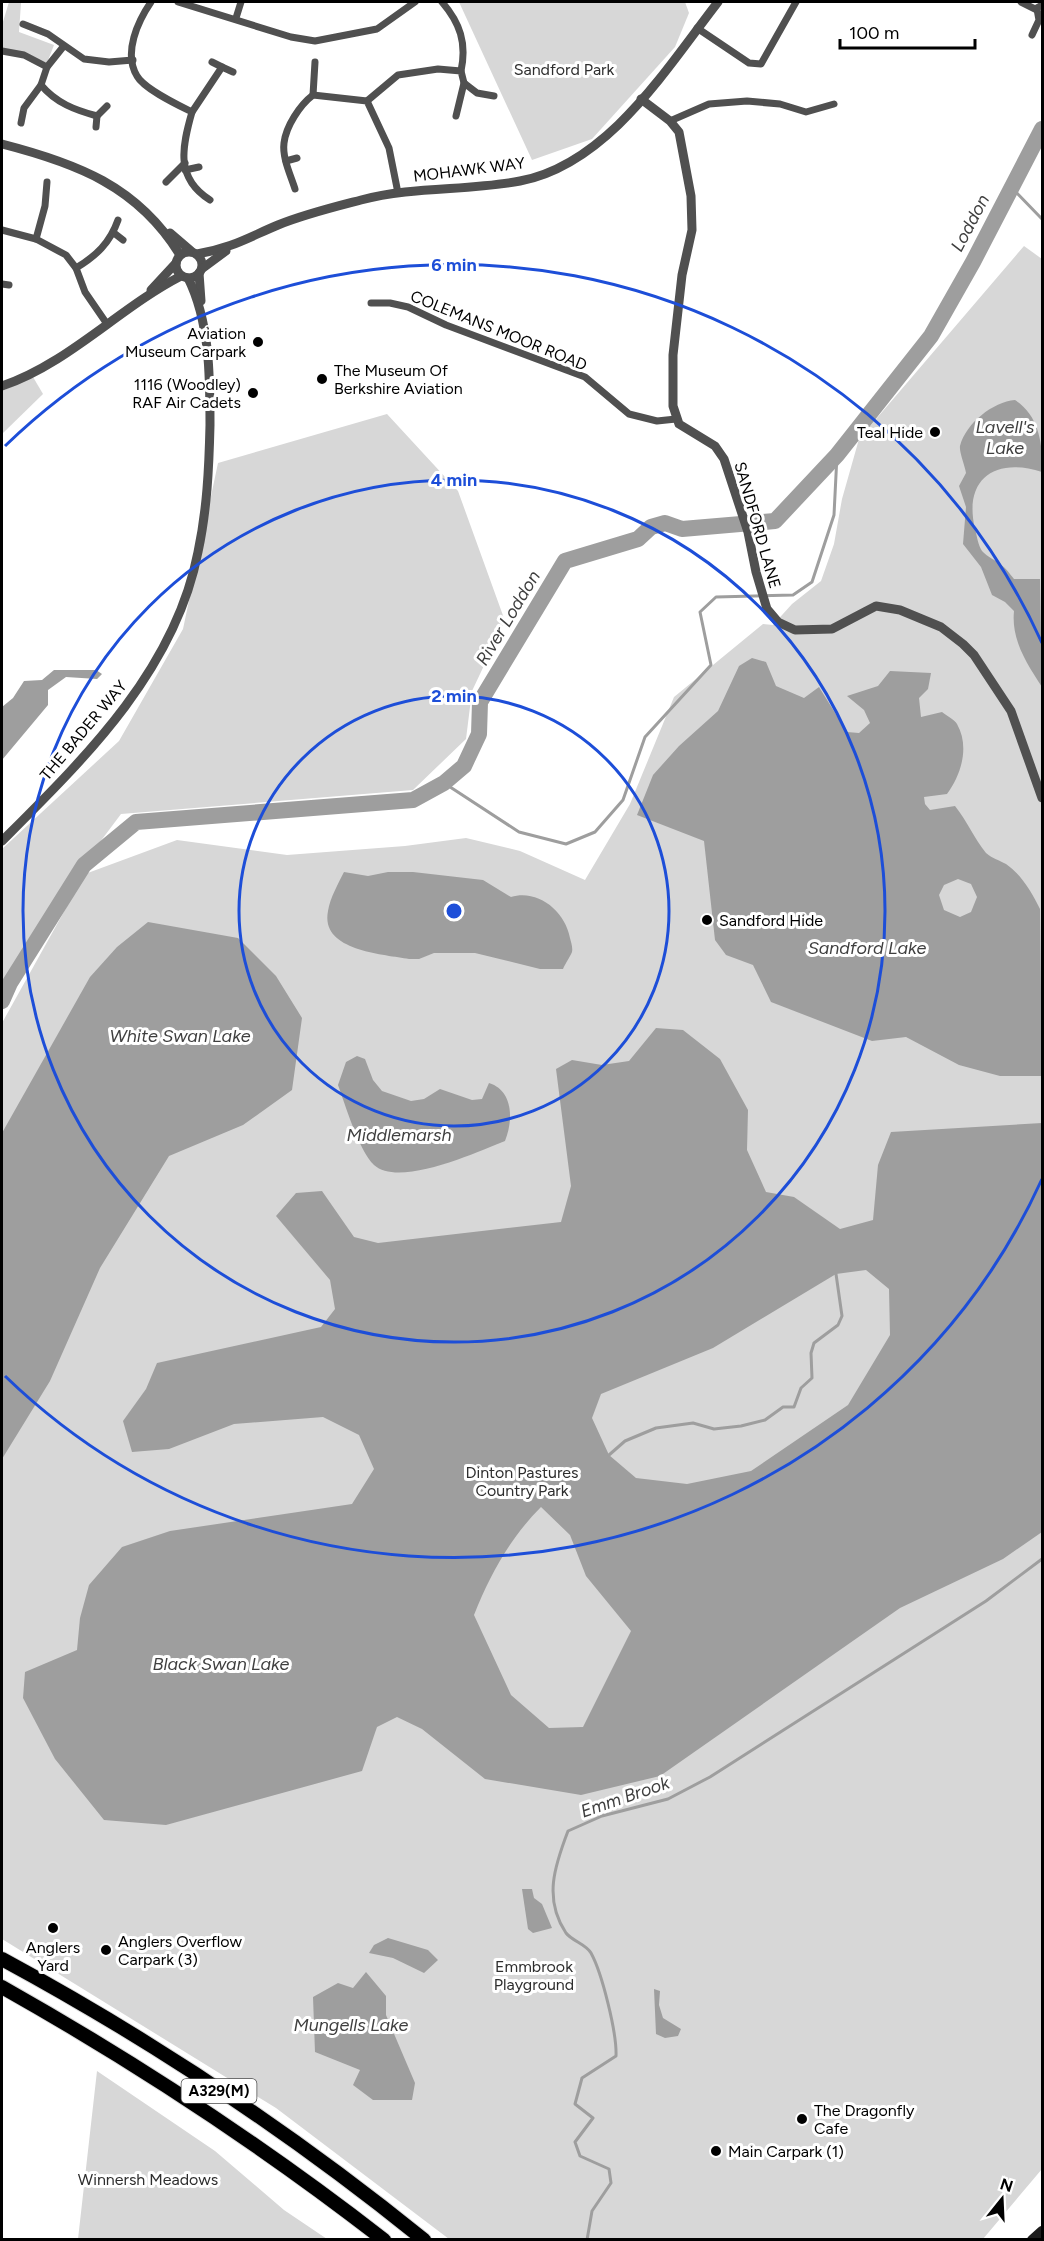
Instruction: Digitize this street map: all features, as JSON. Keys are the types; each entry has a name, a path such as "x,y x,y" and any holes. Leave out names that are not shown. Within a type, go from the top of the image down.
{"highway":[{"name":"A329(M)","path":"2,1959 124,2031 233,2100 318,2160 424,2240"},
{"name":"A329(M)","path":"2,1987 123,2058 220,2120 384,2240"}],"main road":[{"path":"1032,2240 1042,2231"}],"street":[{"path":"151,2 137,23 133,60 137,77 169,100 192,112"},
{"path":"178,2 236,18 291,37 315,41 377,29 415,2"},
{"path":"236,18 241,2"},
{"path":"442,2 454,16 463,37 464,58 461,71 464,83 456,116"},
{"name":"MOHAWK WAY","path":"147,294 201,271 231,248 291,220 364,199 398,193 521,181 562,168 604,140 641,99 718,2"},
{"path":"698,28 749,63 761,64 794,2"},
{"path":"1022,2 1040,7 1039,20 1032,35"},
{"path":"23,24 48,34 63,47 84,59 109,62 133,60"},
{"path":"21,123 24,108 41,85 47,67 63,47"},
{"path":"2,51 24,55 47,67"},
{"path":"212,62 233,72"},
{"path":"313,95 315,62"},
{"path":"210,200 195,191 185,167 183,142 192,112 222,67"},
{"path":"295,189 286,161 284,143 291,123 304,102 313,95 367,101 398,75 438,69 461,71"},
{"path":"464,83 477,93 494,96"},
{"path":"41,85 50,96 75,110 97,116"},
{"path":"641,99 670,121 679,132 691,196 692,230 681,284 673,355 673,406 676,419"},
{"path":"367,101 388,148 398,193"},
{"path":"670,121 709,104 747,101 780,104 806,112 834,104"},
{"path":"96,127 97,116 107,106"},
{"path":"2,144 56,158 92,173 132,199 159,225 202,260 201,271"},
{"path":"286,161 297,158"},
{"path":"166,182 185,167 199,167"},
{"path":"36,239 45,206 47,182"},
{"path":"76,268 102,250 114,233 118,220"},
{"name":"THE BADER WAY","path":"159,225 201,309"},
{"path":"2,230 36,239 60,250 76,268 85,292 107,324"},
{"path":"114,233 123,240"},
{"name":"MOHAWK WAY","path":"178,259 194,253 231,248"},
{"path":"2,386 42,368 107,324 147,294 178,259"},
{"name":"THE BADER WAY","path":"2,841 69,772 133,697 165,644 180,611 198,554 211,464 209,378 201,309 201,271"},
{"name":"COLEMANS MOOR ROAD","path":"371,303 390,303 408,307 446,325 585,377 629,414 657,421 676,419"},
{"name":"SANDFORD LANE","path":"676,419 715,446 719,452 748,532 767,609 778,622 795,630 832,628 876,606 900,610 941,627 974,656 1011,711 1042,798"}],"green space":[{"path":"9,2 21,3 19,32 54,45 47,63 2,48 2,25"},
{"name":"Sandford Park","path":"459,2 685,2 689,13 675,47 592,139 532,160"},
{"name":"Dinton Pastures Country Park","path":"1024,246 1042,259 1042,2169 983,2239 449,2239 276,2108 2,1939 2,1023 85,874 177,840 287,855 405,846 466,838 520,851 585,880 630,804 674,697 763,624 773,625 792,604 821,581 834,544 842,499 859,439"},
{"path":"33,377 43,394 2,434 2,391"},
{"path":"387,414 458,491 505,621 472,691 466,739 413,790 121,814 43,918 2,991 2,849 119,741 183,629 218,463"},
{"name":"Winnersh Meadows","path":"97,2071 215,2151 284,2210 327,2239 78,2239"}],"water":[{"name":"Lavell's Lake","path":"1015,400 1030,414 1035,423 1042,452 1042,472 1010,467 997,470 979,485 974,496 973,511 975,529 984,553 1005,568 1014,579 1040,579 1042,687 1018,642 1014,611 1005,602 992,595 981,567 963,544 966,507 959,486 966,473 960,446 968,429 982,415 998,405"},
{"name":"Sandford Lake","path":"752,658 766,662 776,686 804,698 819,687 847,732 859,733 870,723 864,710 847,696 878,686 890,671 931,673 928,689 919,698 921,717 942,712 953,720 961,733 963,751 960,770 947,794 924,797 925,804 930,810 955,806 986,853 1017,873 1040,909 1042,1076 1000,1076 959,1065 906,1037 872,1041 771,1002 753,965 726,955 715,940 704,841 637,815 653,775 679,746 718,711 739,666","holes":["958,879 971,884 977,897 971,912 960,917 944,910 939,895 944,885"]},
{"path":"54,670 96,670 102,674 97,679 66,677 48,690 48,705 2,760 2,707 13,698 24,681 42,680"},
{"path":"344,872 368,876 388,872 413,872 483,880 511,897 521,895 540,899 549,904 562,919 567,928 572,952 563,969 540,969 475,953 434,953 419,959 409,959 356,948 334,935 328,924 330,901"},
{"name":"White Swan Lake","path":"148,922 238,938 276,976 302,1018 292,1090 243,1125 169,1156 100,1268 50,1381 2,1459 2,1133 90,977 117,947"},
{"name":"Black Swan Lake","path":"656,1028 683,1030 720,1059 748,1110 747,1150 766,1192 794,1197 840,1229 873,1220 878,1165 891,1132 1042,1123 1042,1532 1003,1559 900,1608 660,1776 581,1795 485,1779 422,1729 397,1717 377,1727 362,1771 166,1825 104,1820 55,1759 23,1698 25,1672 77,1650 80,1618 89,1585 122,1547 170,1531 352,1504 374,1469 359,1435 323,1417 234,1424 169,1449 132,1452 123,1421 146,1389 157,1363 321,1327 335,1309 330,1280 276,1216 296,1193 322,1191 354,1237 378,1243 561,1222 571,1186 556,1069 572,1060 602,1065 629,1061","holes":["866,1270 889,1289 890,1335 848,1405 751,1471 687,1484 636,1478 609,1455 592,1418 601,1394 713,1348 836,1274","541,1507 570,1535 586,1576 631,1631 583,1727 549,1728 511,1695 474,1615 510,1544"]},
{"name":"Middlemarsh","path":"357,1056 365,1059 373,1080 382,1091 411,1101 424,1099 440,1089 472,1100 482,1099 489,1083 497,1087 507,1100 509,1108 509,1125 505,1141 438,1166 419,1170 386,1171 374,1165 358,1139 338,1085 346,1062"},
{"path":"522,1889 532,1889 534,1898 542,1904 552,1928 533,1933 528,1929"},
{"path":"388,1938 428,1950 438,1960 424,1973 393,1958 369,1953 374,1945"},
{"name":"Mungells Lake","path":"366,1972 386,1996 386,2015 415,2083 412,2100 373,2100 353,2085 360,2070 315,2052 313,1997 338,1983 353,1988"},
{"path":"654,1989 660,1991 659,2005 663,2018 681,2029 678,2036 665,2038 656,2034"}],"waterway":[{"name":"River Loddon","path":"2,1001 10,983 84,865 136,822 413,800 444,783 464,766 479,734 480,702 565,561 638,539 651,527 665,523 682,529 775,521 837,455 931,336 973,262 1042,129"},
{"name":"Emm Brook","path":"1013,189 1042,219"},
{"path":"444,783 519,832 566,844 595,832 623,800 645,737 711,665 700,612 716,597 793,595 812,582 834,515 837,455"},
{"path":"609,1455 625,1441 656,1428 693,1423 714,1429 741,1426 765,1420 783,1407 794,1407 801,1388 812,1378 811,1353 814,1343 838,1325 842,1316 836,1274"},
{"name":"Emm Brook","path":"587,2240 592,2211 611,2183 609,2169 580,2156 575,2142 593,2118 575,2104 582,2078 616,2056 616,2046 608,2003 595,1962 589,1950 566,1933 555,1908 553,1882 568,1831 602,1816 668,1799 710,1777 986,1601 1042,1559"}],"place":[{"name":"Aviation Museum Carpark","path":"258,342"},
{"name":"The Museum Of Berkshire Aviation","path":"322,379"},
{"name":"1116 (Woodley) RAF Air Cadets","path":"253,393"},
{"name":"Teal Hide","path":"935,432"},
{"name":"Sandford Hide","path":"707,920"},
{"name":"Anglers Yard","path":"53,1928"},
{"name":"Anglers Overflow Carpark (3)","path":"106,1950"},
{"name":"The Dragonfly Cafe","path":"802,2119"},
{"name":"Main Carpark (1)","path":"716,2151"}],"water label":[{"name":"Loddon","path":"970,223"}],"park label":[{"name":"Emmbrook Playground","path":"534,1975"}]}
